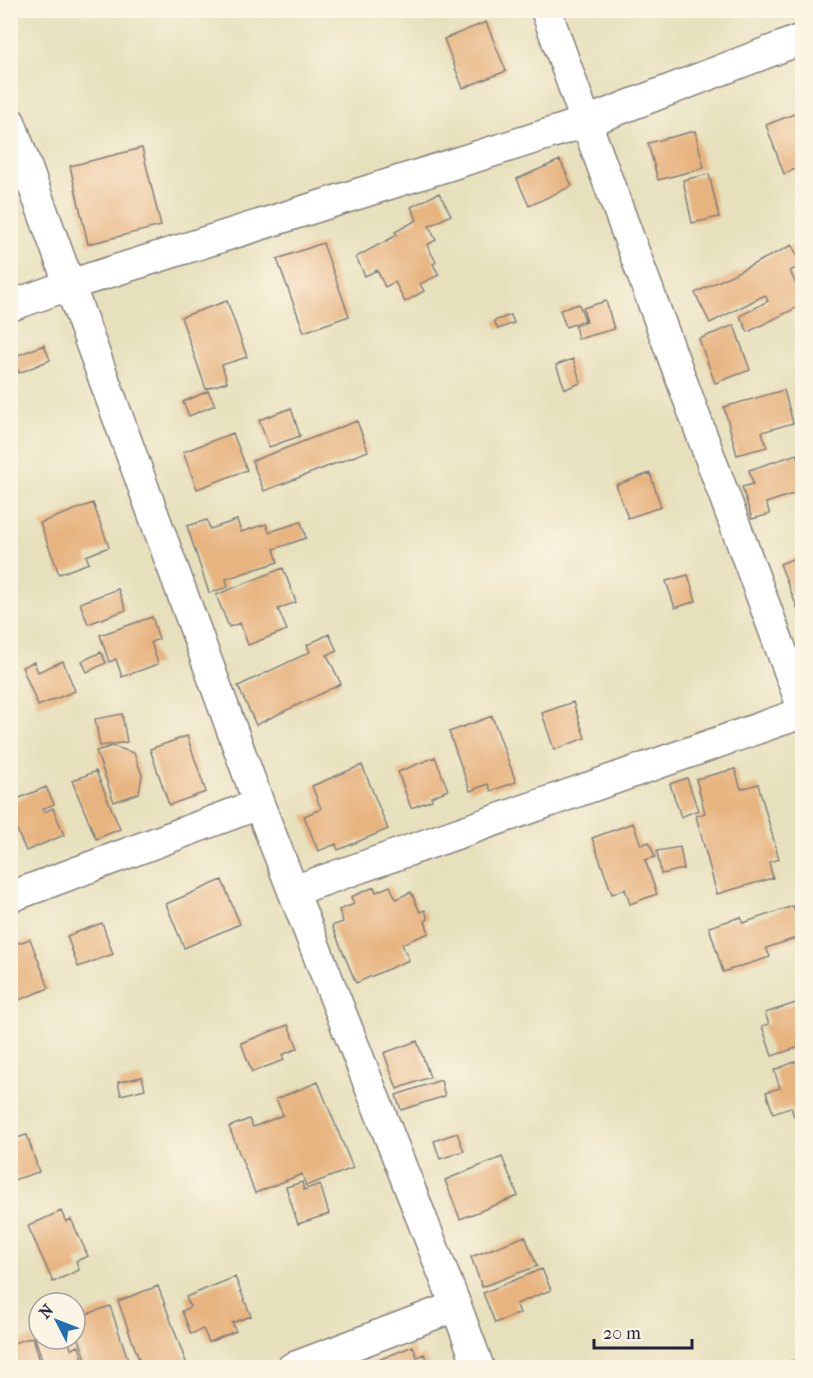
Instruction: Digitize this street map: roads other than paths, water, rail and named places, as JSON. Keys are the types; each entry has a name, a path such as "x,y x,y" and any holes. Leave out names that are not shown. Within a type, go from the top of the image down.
{"street":[{"path":"546,10 802,706"},
{"path":"10,306 69,285 586,122 802,39"},
{"path":"10,122 259,804 456,1306 478,1368"},
{"path":"293,891 802,713"},
{"path":"10,897 259,804"},
{"path":"292,1368 456,1306"}]}
